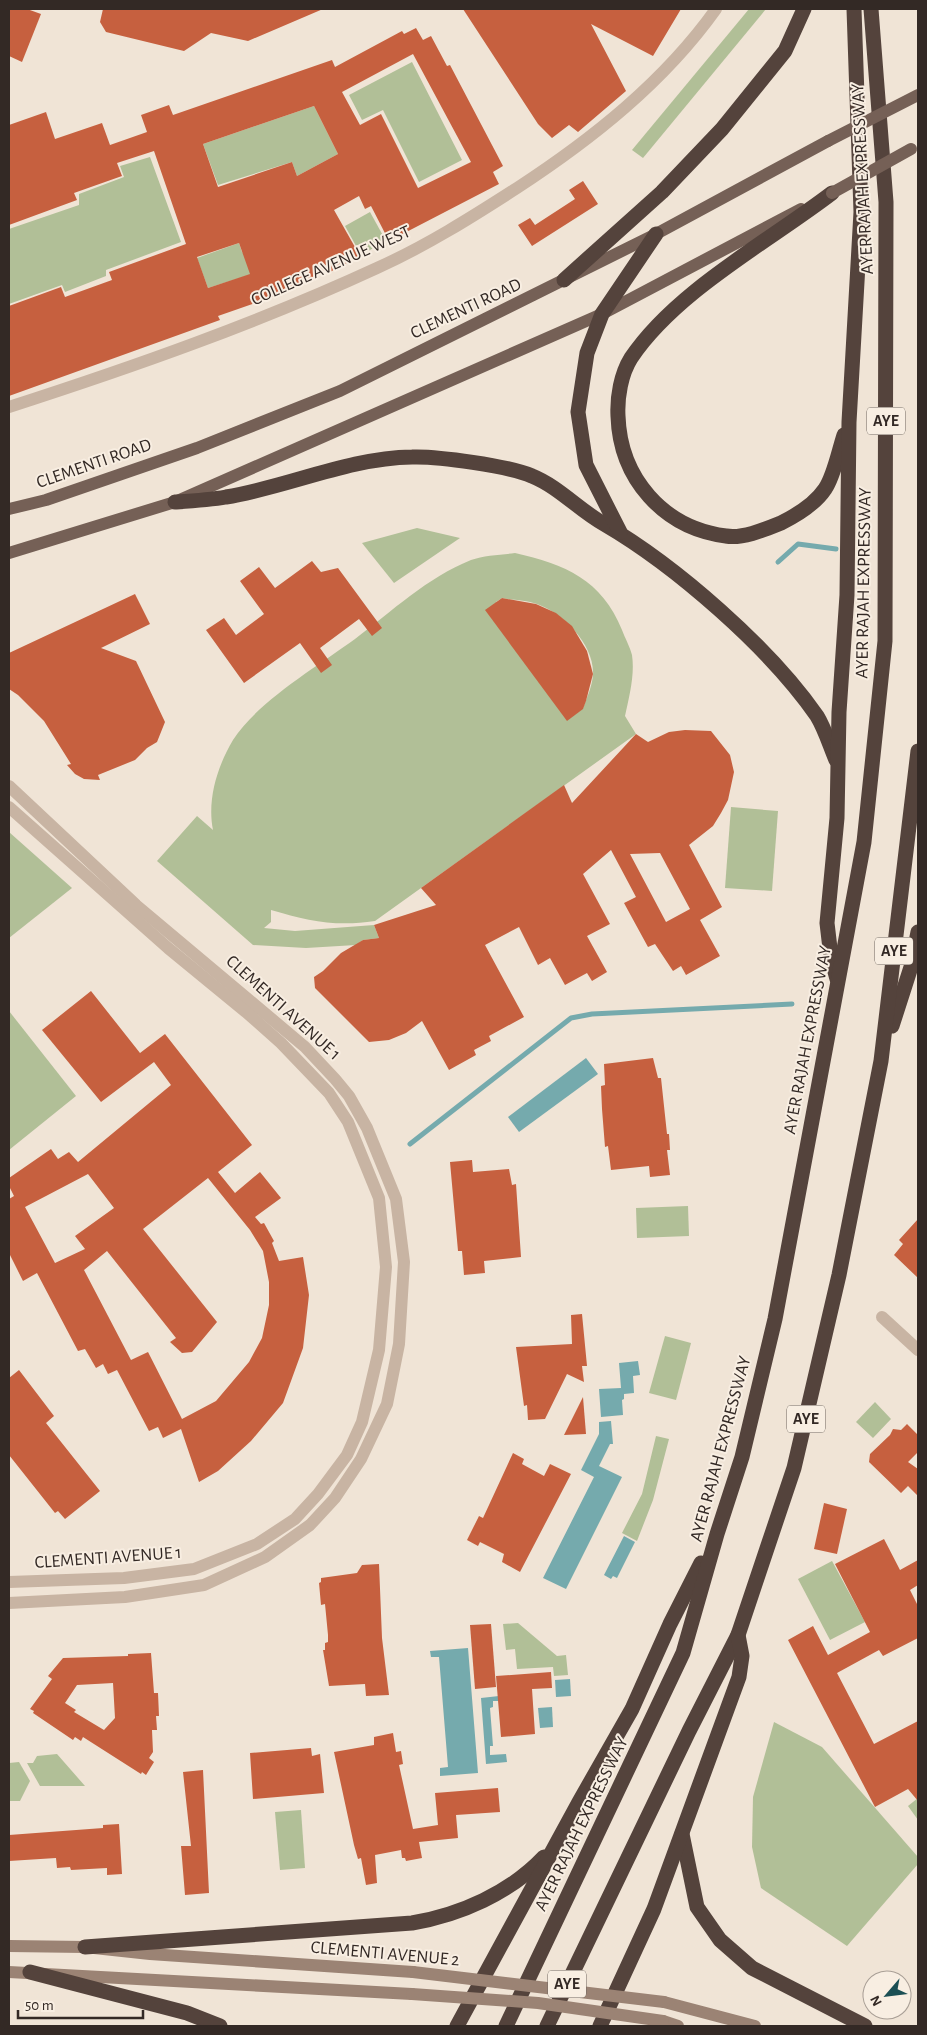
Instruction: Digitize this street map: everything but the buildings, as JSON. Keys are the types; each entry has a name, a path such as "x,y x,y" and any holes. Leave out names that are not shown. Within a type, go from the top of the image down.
{"highway":[{"path":"564,280 662,192 722,129 785,51 804,9"},
{"path":"838,982 831,957 827,924 837,818 847,595 849,422 861,212 854,9"},
{"name":"AYER RAJAH EXPRESSWAY","path":"506,2026 683,1653 717,1534 742,1457 775,1319 864,842 885,641 886,202 871,9"},
{"path":"832,193 711,279 652,330 630,360 617,397 619,438 632,474 657,506 688,526 728,537 764,530 799,514 826,488 849,422"},
{"path":"620,532 586,465 578,412 587,353 602,314 656,234"},
{"path":"175,502 228,497 350,466 412,457 479,464 531,475 552,486 604,524 620,532 708,601 743,632 788,680 818,718 838,763"},
{"name":"AYE","path":"547,2026 689,1731 738,1635 794,1468 841,1266 881,1061 918,751"},
{"path":"881,1061 911,966 918,932"},
{"path":"458,2026 556,1844 632,1709 670,1624 717,1534"},
{"path":"600,2026 650,1919 739,1678 742,1656 738,1635"},
{"path":"681,1832 697,1907 720,1940 752,1968 865,2026"},
{"path":"85,1947 412,1923 441,1918 460,1912 518,1879 538,1864 556,1844"},
{"path":"30,1972 187,2013 220,2026"}],"main road":[{"name":"CLEMENTI ROAD","path":"9,509 54,496 269,421 340,391 656,234 918,95"},
{"path":"9,553 175,502 602,314 832,193 918,145"},
{"name":"CLEMENTI AVENUE 2","path":"9,1946 85,1947 413,1972 664,2002 755,2026"},
{"name":"CLEMENTI AVENUE 2","path":"9,1972 412,1994 538,2003 663,2021 678,2026"}],"street":[{"name":"COLLEGE AVENUE WEST","path":"9,408 171,353 370,272 433,239 540,173 620,112 683,50 716,9"},
{"name":"CLEMENTI AVENUE 1","path":"9,786 136,905 305,1047 349,1096 368,1128 396,1199 404,1262 399,1344 387,1404 362,1459 335,1498 310,1525 265,1557 204,1585 125,1597 9,1603"},
{"name":"CLEMENTI AVENUE 1","path":"9,807 168,948 246,1012 311,1072 348,1122 379,1198 386,1267 379,1350 362,1422 347,1455 318,1494 295,1519 257,1544 194,1570 124,1578 9,1582"},
{"path":"244,994 243,1002 246,1012"},
{"path":"383,1308 401,1311"},
{"path":"882,1316 918,1350"}],"green space":[{"path":"749,9 766,9 643,158 632,150"},
{"path":"412,62 462,160 419,182 383,110 362,120 349,95"},
{"path":"314,106 338,154 297,176 292,162 218,185 203,144"},
{"path":"150,157 181,242 106,270 106,276 65,292 62,285 9,304 9,229 79,205 79,194 124,177 120,166"},
{"path":"370,212 386,241 361,255 345,226"},
{"path":"239,243 242,252 265,270 208,288 197,258"},
{"path":"417,528 460,538 394,583 362,543"},
{"path":"515,553 533,557 566,569 580,577 604,598 614,613 632,655 632,678 625,716 636,734 375,921 361,923 322,922 271,910 271,922 264,928 295,931 374,925 379,938 363,940 356,945 306,948 253,945 157,861 197,816 213,830 211,819 212,795 222,761 233,740 244,726 272,698 355,639 425,585 455,567 476,558","holes":["502,598 524,601 547,608 576,632 589,653 592,664 593,675 583,708 496,602"]},
{"path":"731,807 778,811 772,891 725,888"},
{"path":"9,832 72,888 9,938"},
{"path":"9,1011 76,1096 9,1150"},
{"path":"688,1206 689,1236 637,1238 636,1208"},
{"path":"665,1336 691,1343 676,1400 649,1393"},
{"path":"875,1402 891,1419 873,1438 856,1422"},
{"path":"656,1436 669,1439 653,1500 637,1541 622,1533 642,1494"},
{"path":"832,1561 865,1622 830,1640 798,1579"},
{"path":"518,1623 557,1656 566,1655 568,1675 554,1676 553,1667 517,1669 515,1649 506,1650 503,1624"},
{"path":"774,1722 822,1747 918,1857 918,1864 847,1946 761,1888 752,1847 753,1797"},
{"path":"57,1754 85,1786 40,1786 27,1763 33,1763 37,1756"},
{"path":"19,1762 30,1781 20,1801 9,1801 9,1763"},
{"path":"918,1798 918,1820 908,1806"},
{"path":"301,1810 305,1868 280,1870 275,1812"}],"water":[{"path":"586,1058 598,1074 519,1132 508,1117"},
{"path":"638,1361 640,1375 633,1376 634,1393 624,1394 624,1399 622,1400 623,1415 601,1417 599,1389 621,1388 619,1363"},
{"path":"611,1421 613,1444 610,1444 599,1466 622,1477 566,1589 543,1578 594,1477 581,1470 599,1434 599,1422"},
{"path":"624,1536 635,1542 617,1578 613,1576 611,1579 604,1575"},
{"path":"468,1648 478,1773 440,1776 440,1768 448,1767 439,1657 431,1657 430,1651"},
{"path":"570,1679 571,1696 556,1697 555,1680"},
{"path":"499,1696 500,1701 493,1701 493,1707 490,1708 493,1746 490,1746 490,1755 506,1754 507,1762 486,1764 481,1698"},
{"path":"552,1707 553,1727 540,1728 538,1708"}],"waterway":[{"path":"778,562 798,544 836,549"},
{"path":"410,1144 571,1018 592,1014 792,1004"}]}
